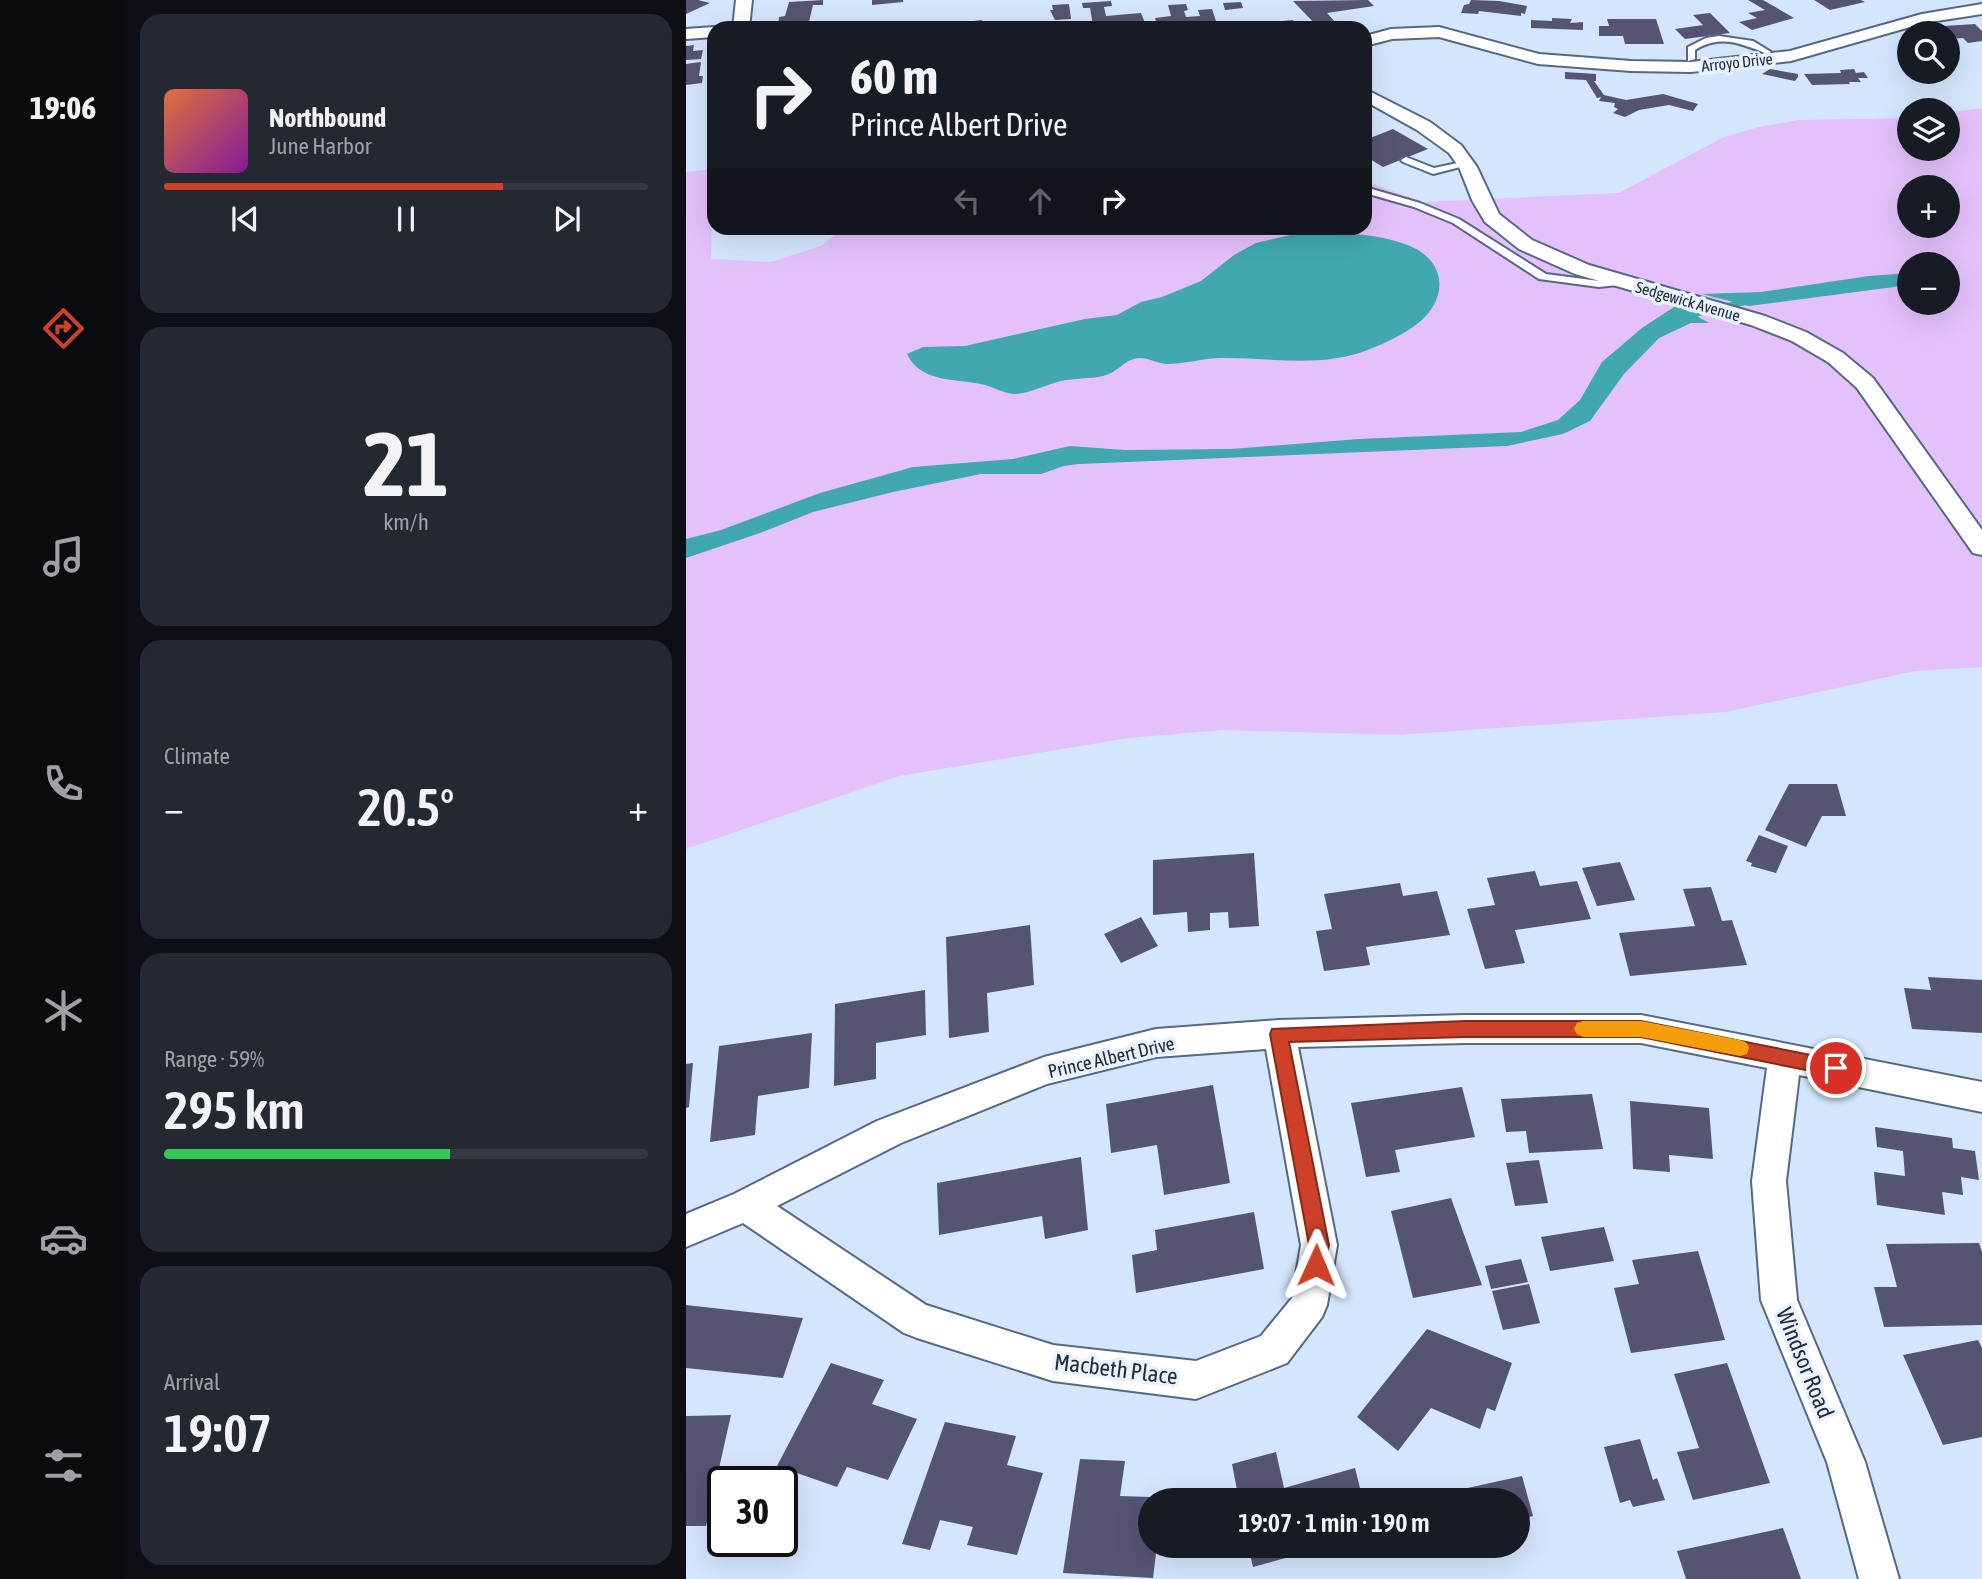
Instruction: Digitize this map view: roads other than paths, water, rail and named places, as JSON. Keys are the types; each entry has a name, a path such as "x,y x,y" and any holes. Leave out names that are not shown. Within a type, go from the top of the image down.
{"street":[{"path":"742,21 744,0"},
{"name":"Arroyo Drive","path":"1569,59 1691,60 1767,52 1809,42 1880,19 1982,0"},
{"name":"Arroyo Drive","path":"1372,39 1391,34 1426,31 1454,34 1507,52 1569,59 1643,66 1746,63 1791,56 1922,19 1982,9"},
{"path":"686,34 707,32"},
{"name":"Sedgewick Avenue","path":"1372,98 1446,140 1467,164 1482,204 1496,222 1516,239 1579,270 1715,308 1816,344 1846,362 1865,383 1982,547"},
{"name":"Prince Albert Drive","path":"686,1231 746,1205 888,1132 1044,1071 1156,1043 1279,1034 1465,1029 1641,1029 1982,1097"},
{"name":"Macbeth Place","path":"746,1205 916,1320 1053,1363 1196,1380 1275,1350 1309,1305 1319,1245 1279,1034"},
{"name":"Windsor Road","path":"1785,1057 1769,1181 1779,1300 1846,1462 1879,1579"}],"lane":[{"path":"1406,160 1433,171 1467,164"},
{"path":"1372,192 1456,220 1543,277 1599,284 1618,282"}],"waterway":[{"path":"1684,319 1694,314 1749,301"}]}
